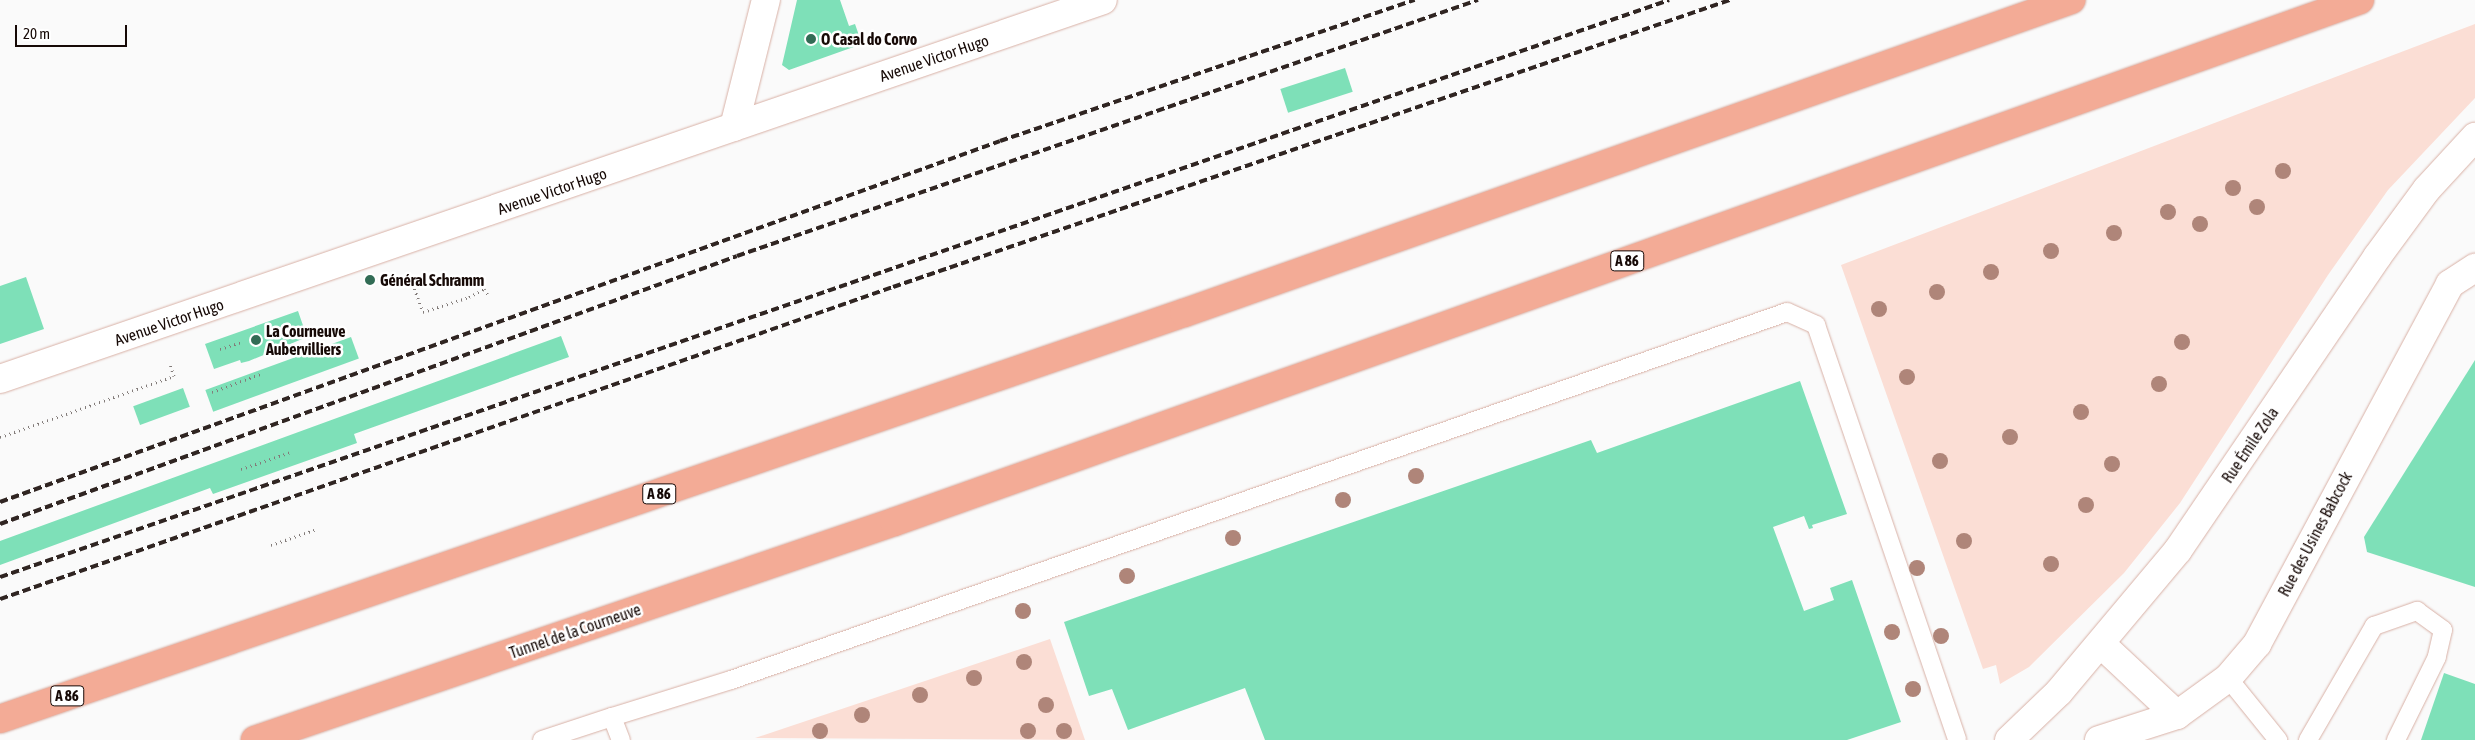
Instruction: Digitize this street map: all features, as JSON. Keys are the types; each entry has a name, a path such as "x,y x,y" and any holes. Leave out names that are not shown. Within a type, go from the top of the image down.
{"highway":[{"name":"A 86","path":"0,719 1184,313 2070,0"},
{"name":"Tunnel de la Courneuve","path":"255,740 894,522 2360,0"}],"street":[{"path":"734,127 766,0"},
{"name":"Avenue Victor Hugo","path":"0,379 1103,0"},
{"name":"Rue Émile Zola","path":"2010,740 2059,692 2178,550 2410,212 2475,137"},
{"name":"Rue des Usines Babcock","path":"2099,740 2177,715 2228,678 2257,644 2450,284 2475,268"},
{"path":"2101,644 2177,715"}],"lane":[{"path":"542,740 731,680 1786,312 1816,325 1956,740"},
{"path":"2308,740 2374,626 2417,611 2443,630 2437,657 2396,740"},
{"path":"2228,678 2278,740"},
{"path":"612,717 621,740"}],"path":[{"path":"411,278 423,312 469,298 484,289 488,295"},
{"path":"267,334 290,325"},
{"path":"220,350 242,342"},
{"path":"0,437 174,376 170,364"},
{"path":"212,392 264,373"},
{"path":"242,469 291,452"},
{"path":"270,545 317,529"}],"shaded area":[{"path":"2475,24 2475,98 2388,190 2328,275 2180,503 2124,573 2029,667 2000,684 1996,665 1983,669 1841,265"},
{"path":"1050,639 1085,740 755,738"}],"building":[{"path":"797,0 840,0 849,26 855,24 862,44 789,70 782,65"},
{"path":"1345,68 1353,92 1288,113 1280,89"},
{"path":"26,277 44,329 0,344 0,286"},
{"name":"La Courneuve Aubervilliers","path":"298,311 307,337 249,361 241,363 240,360 214,369 205,344"},
{"path":"561,336 569,357 354,434 357,443 213,494 210,488 0,565 0,541"},
{"path":"351,337 359,359 213,412 205,390"},
{"path":"2475,360 2475,587 2367,552 2364,537"},
{"path":"1800,381 1847,514 1812,525 1813,528 1809,529 1804,516 1773,527 1804,611 1834,600 1830,588 1852,580 1901,722 1847,740 1265,740 1245,688 1128,730 1112,689 1089,696 1064,622 1591,440 1597,453"},
{"path":"183,388 190,407 140,425 133,406"},
{"path":"2444,673 2475,684 2475,740 2421,740"}],"railway":[{"path":"0,502 1000,141 1415,0"},
{"path":"0,524 737,256 1478,0"},
{"path":"0,577 1669,0"},
{"path":"0,599 893,287 1730,0"}],"place":[{"name":"O Casal do Corvo","path":"811,39"},
{"name":"Général Schramm","path":"370,280"},
{"name":"La Courneuve Aubervilliers","path":"256,340"}]}
